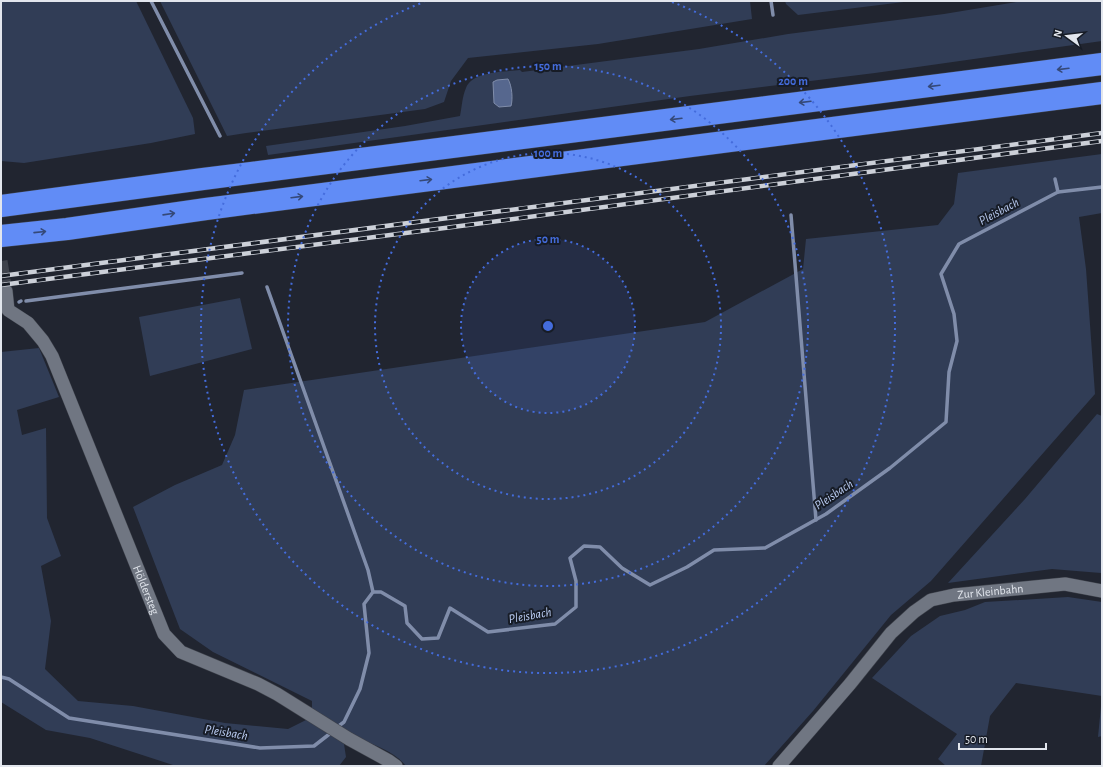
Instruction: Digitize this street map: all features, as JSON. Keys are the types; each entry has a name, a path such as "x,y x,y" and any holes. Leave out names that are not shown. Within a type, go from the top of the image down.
{"highway":[{"path":"1,206 1102,64"},
{"path":"1,236 67,229 206,209 1102,94"}],"street":[{"name":"Höldersteg","path":"6,291 8,310 28,323 52,356 164,634 181,652 258,684 349,739 389,760 396,766"},
{"name":"Zur Kleinbahn","path":"780,766 850,684 891,633 914,612 931,600 954,595 1065,584 1102,590"}],"shaded area":[{"path":"1,1 136,1 193,118 195,134 151,143 24,163 1,161"},
{"path":"160,1 750,1 752,19 598,44 468,58 451,81 444,102 425,109 227,136"},
{"path":"785,1 912,1 798,15 786,4"},
{"path":"1023,1 1102,1 1102,41 875,73 690,96 268,155 266,146 405,126 460,116 464,95 469,82 489,73 520,70 522,72 699,49 788,34 944,14"},
{"path":"508,79 512,92 511,106 499,107 494,103 493,82"},
{"path":"1102,154 1102,213 1079,217 1086,269 1095,394 931,581 891,615 813,711 764,766 406,766 396,756 359,738 312,708 312,701 213,652 180,629 133,507 175,485 222,465 235,435 244,390 705,322 803,269 806,239 938,225 954,204 958,173"},
{"path":"240,298 252,349 150,376 139,317"},
{"path":"39,348 59,397 17,410 22,435 46,428 47,518 61,556 41,566 51,621 45,669 78,701 133,706 225,723 288,729 308,719 344,744 346,757 339,766 176,766 90,738 46,730 1,702 1,352"},
{"path":"1097,414 1102,416 1101,573 1052,569 948,583 1025,499"},
{"path":"1068,597 1102,602 1102,696 1016,683 990,716 981,766 946,766 938,759 957,734 872,678 911,636 940,616 965,610 985,602"},
{"path":"1102,696 1102,736 1098,737"}],"waterway":[{"path":"151,1 220,136"},
{"path":"771,1 773,15"},
{"path":"1055,179 1058,192"},
{"name":"Pleisbach","path":"336,728 344,722 360,689 369,653 364,604 373,592 381,592 405,606 407,623 422,639 438,638 450,608 488,632 555,624 576,607 576,581 570,558 584,546 600,547 622,568 650,585 687,567 714,550 765,548 826,514 890,468 946,422 949,372 957,341 954,314 941,274 959,244 1058,192 1102,187"},
{"path":"791,215 816,520"},
{"path":"26,301 242,273"},
{"path":"267,287 368,570 373,592"},
{"name":"Pleisbach","path":"1,677 9,679 69,718 260,748 314,746 332,732"}],"tunnel":[{"path":"1,261 6,291"}],"railway":[{"path":"1,276 1102,133"},
{"path":"1,285 1102,141"}]}
